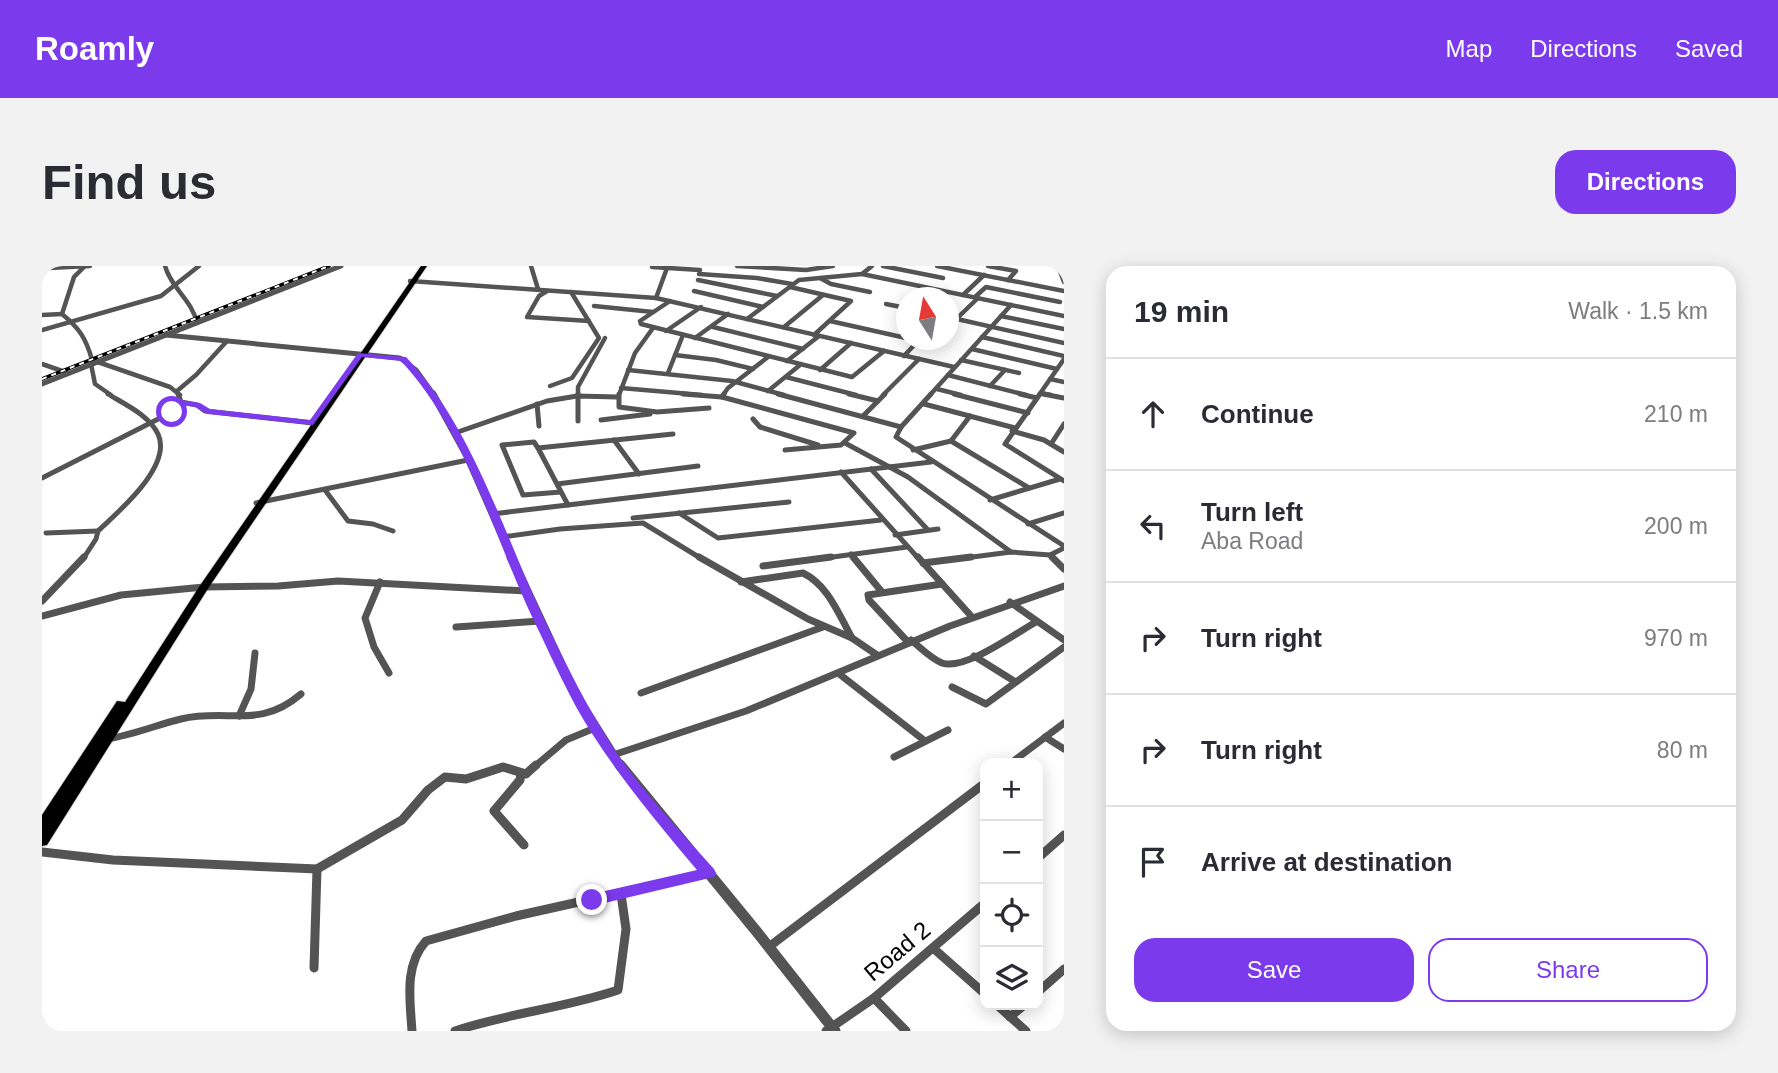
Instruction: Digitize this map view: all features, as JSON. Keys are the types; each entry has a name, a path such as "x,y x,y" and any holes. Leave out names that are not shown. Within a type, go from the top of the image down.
{"main road":[{"path":"42,825 200,587 422,266"},
{"path":"290,459 363,355"},
{"path":"42,842 200,587"}],"street":[{"path":"165,266 173,288 195,311 197,323"},
{"path":"42,330 161,296 199,266"},
{"path":"42,384 341,266"},
{"path":"531,266 538,289"},
{"path":"737,266 806,270 833,266"},
{"path":"862,274 872,266"},
{"path":"883,266 943,278"},
{"path":"937,266 1064,292"},
{"path":"988,266 1016,271 1009,280"},
{"path":"1058,266 1064,282"},
{"path":"42,269 87,267"},
{"path":"62,314 68,304 71,281 87,267"},
{"path":"652,267 757,278 851,301 803,349 787,361"},
{"path":"656,298 667,268"},
{"path":"934,287 949,268"},
{"path":"806,270 812,278"},
{"path":"691,305 700,273"},
{"path":"700,273 777,296"},
{"path":"747,318 799,280 862,274 923,287"},
{"path":"963,295 984,275"},
{"path":"819,277 831,284 870,292"},
{"path":"412,281 656,298 954,368"},
{"path":"959,317 986,287 1062,300"},
{"path":"548,290 539,296 527,317 589,321"},
{"path":"694,291 763,307"},
{"path":"550,386 572,378 599,338 571,292"},
{"path":"959,294 1064,316"},
{"path":"783,327 824,295"},
{"path":"1051,313 1062,300"},
{"path":"670,301 640,322 653,328 854,377 884,351"},
{"path":"886,304 896,306"},
{"path":"923,563 1010,552 1051,555 1064,547 896,437 901,427 1011,305"},
{"path":"594,306 653,312"},
{"path":"666,331 701,307"},
{"path":"42,315 62,314 74,323 86,338 89,357 94,363 177,391 181,396 181,402 172,412 42,478"},
{"path":"695,338 728,314"},
{"path":"1001,316 1064,329"},
{"path":"959,319 1064,342"},
{"path":"830,321 896,336"},
{"path":"713,327 803,349"},
{"path":"653,328 643,337 617,397 622,408 657,412"},
{"path":"166,335 407,361 431,391 453,430 540,621 595,728 641,795 770,946 831,1030"},
{"path":"668,373 683,335"},
{"path":"982,337 1064,358 1060,368 1013,430 1005,446 1063,480"},
{"path":"578,421 578,387 605,338"},
{"path":"177,391 196,375 227,341"},
{"path":"820,370 851,343"},
{"path":"972,349 1060,368"},
{"path":"904,356 910,350"},
{"path":"675,355 716,360 753,369"},
{"path":"722,397 736,382 768,357"},
{"path":"863,416 919,359"},
{"path":"961,360 1019,373"},
{"path":"42,601 90,550 98,531 147,480 162,453 159,434 151,423 95,384 94,363"},
{"path":"42,364 68,373"},
{"path":"768,391 800,365"},
{"path":"628,370 736,382 901,427"},
{"path":"990,386 1005,370"},
{"path":"948,375 1039,396 1064,398"},
{"path":"786,377 878,401"},
{"path":"1050,379 1064,382"},
{"path":"621,388 722,397 854,433 845,443"},
{"path":"937,389 1027,412"},
{"path":"453,430 478,428 537,404 579,396 617,397"},
{"path":"181,402 197,405 208,412 313,423"},
{"path":"537,404 540,426"},
{"path":"924,404 1013,430 1051,444 1064,452"},
{"path":"601,420 709,408"},
{"path":"913,450 951,441 970,416"},
{"path":"753,419 760,427 822,446"},
{"path":"1051,444 1064,424"},
{"path":"538,448 673,434"},
{"path":"561,492 523,495 502,445 532,440 538,448 568,505"},
{"path":"614,440 639,474"},
{"path":"951,441 1029,488"},
{"path":"785,450 845,443 863,450 1010,552"},
{"path":"265,495 325,490 468,460"},
{"path":"492,514 931,462"},
{"path":"557,484 698,466"},
{"path":"871,469 928,530"},
{"path":"841,472 881,520 972,617"},
{"path":"990,500 1063,480"},
{"path":"325,490 348,521 373,524 393,531"},
{"path":"501,535 789,502"},
{"path":"679,513 718,538 881,520"},
{"path":"1028,524 1064,513"},
{"path":"501,535 643,523 741,582 822,627 852,638 877,655"},
{"path":"895,535 938,528"},
{"path":"46,533 98,531"},
{"path":"763,566 907,547"},
{"path":"851,554 882,592"},
{"path":"1051,555 1064,569"},
{"path":"795,562 803,573 814,578 852,638"},
{"path":"741,582 803,573"},
{"path":"42,616 121,595 200,587 278,586 338,581 526,591"},
{"path":"380,582 365,618 374,647 389,673"},
{"path":"942,584 869,594 869,600 899,635 943,663 950,664 974,656 1036,622"},
{"path":"613,755 705,727 838,673 909,640 1010,602 1064,586"},
{"path":"1010,602 1064,640"},
{"path":"456,627 540,621"},
{"path":"641,693 822,627"},
{"path":"952,687 986,704 1064,647"},
{"path":"239,716 251,690 255,653"},
{"path":"974,656 1014,681"},
{"path":"838,673 925,741"},
{"path":"107,738 132,735 178,718 276,712 301,694"},
{"path":"1018,758 1064,723"},
{"path":"42,852 113,860 317,869 402,820 428,789 446,777 466,779 503,767 521,775 529,772 566,740 595,728"},
{"path":"894,757 948,730"},
{"path":"1045,737 1064,749"},
{"path":"521,775 520,780 494,811 524,845"},
{"path":"770,946 980,787"},
{"path":"1043,854 1064,835"},
{"path":"314,968 317,869"},
{"path":"412,1031 413,961 418,947 426,941 516,916 709,873"},
{"path":"455,1031 534,1008 588,1000 618,990 626,929 621,894"},
{"name":"Road 2","path":"831,1030 874,998 980,907"},
{"path":"933,948 980,990"},
{"path":"1043,988 1064,969"},
{"path":"874,998 905,1031"},
{"path":"1002,1010 1026,1031"},
{"path":"1010,1017 1018,1010"}],"railway":[{"path":"42,379 329,266"}],"route":[{"path":"172,412 181,402 197,405 208,412 313,423 360,355 407,361 431,391 462,447 540,621 596,731 641,795 709,873 592,900"}]}
